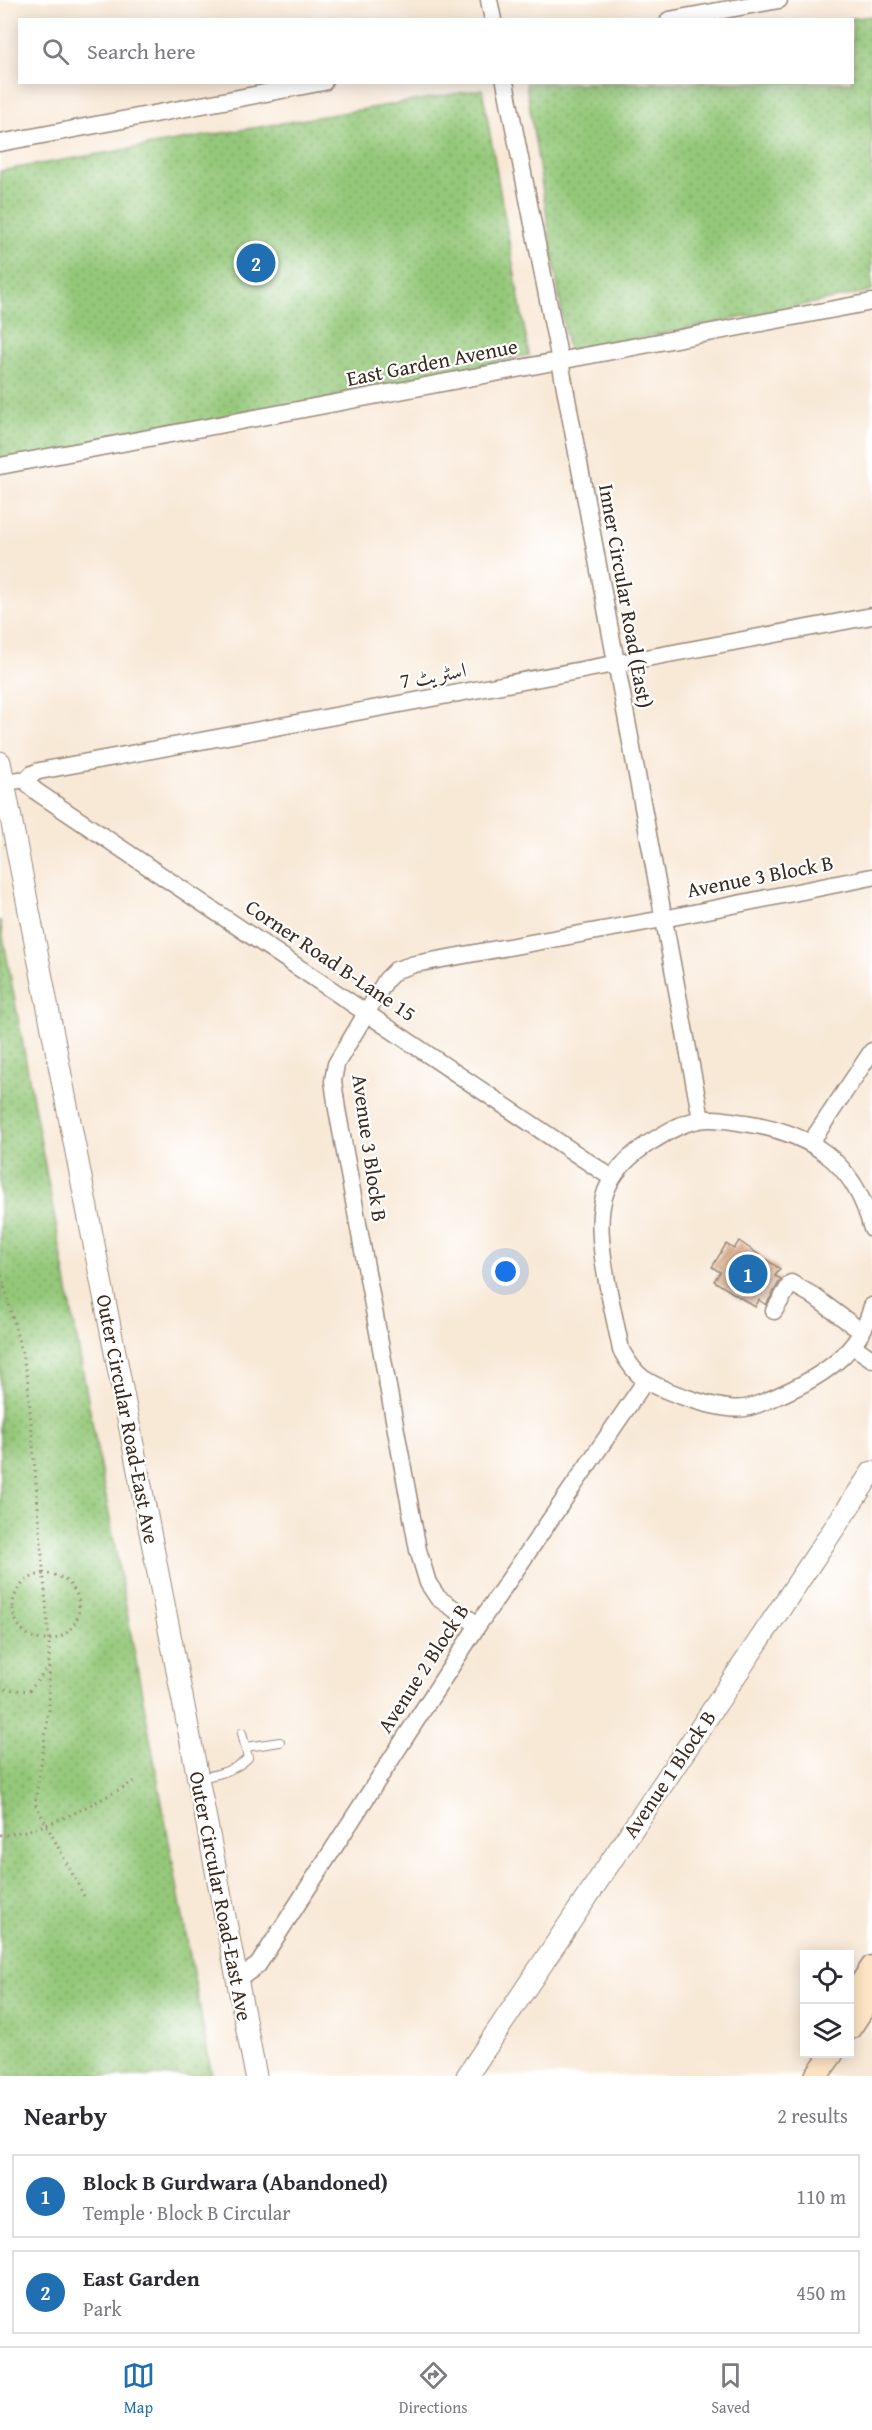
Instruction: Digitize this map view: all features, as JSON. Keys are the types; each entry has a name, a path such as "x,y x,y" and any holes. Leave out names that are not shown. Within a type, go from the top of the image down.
{"main road":[{"path":"854,1993 872,1967"},
{"path":"854,2021 872,1995"},
{"path":"799,2076 811,2058"},
{"path":"816,2076 829,2058"}],"street":[{"path":"489,0 493,18"},
{"path":"680,18 779,0"},
{"path":"0,143 313,84"},
{"name":"Inner Circular Road (East)","path":"505,84 560,361 701,1119"},
{"name":"East Garden Avenue","path":"0,466 872,302"},
{"name":"اسٹریٹ 7","path":"2,772 28,779 39,771 872,616"},
{"name":"Outer Circular Road-East Ave","path":"2,772 256,2076"},
{"name":"Corner Road B-Lane 15","path":"28,779 30,786 37,792 367,1011 612,1178"},
{"name":"Avenue 3 Block B","path":"478,1625 438,1598 428,1584 418,1550 339,1121 333,1080 336,1064 386,981 396,970 415,964 663,919 872,877"},
{"path":"811,1142 872,1051"},
{"path":"872,1229 868,1213 856,1186 840,1167 811,1142 763,1126 701,1119 683,1124 626,1159 612,1178 602,1204 600,1226 621,1350 629,1364 646,1380 710,1406 727,1409 746,1408 799,1387 826,1371 857,1339 872,1306"},
{"path":"774,1311 791,1283 812,1295 857,1339 872,1359"},
{"name":"Avenue 2 Block B","path":"237,1974 247,1973 258,1965 478,1625 646,1380"},
{"name":"Avenue 1 Block B","path":"467,2076 872,1472"}],"lane":[{"path":"198,1779 218,1775 242,1765 248,1758 242,1733"},
{"path":"246,1746 280,1742"}],"path":[{"path":"0,1270 27,1373 49,1640 49,1711 44,1755 35,1798 37,1808 85,1898"},
{"path":"43,1575 60,1578 67,1582 77,1596 79,1604 78,1613 71,1628 65,1634 49,1640 40,1640 25,1632 19,1626 13,1610 16,1593 21,1586 34,1576 43,1575"},
{"path":"0,1691 4,1689 29,1691 50,1666"},
{"path":"0,1835 46,1826 134,1782"}],"green space":[{"path":"872,16 872,291 568,353 526,84 854,84 854,18"},
{"path":"482,89 529,355 0,469 0,171"},
{"path":"0,920 212,2076 0,2076"}],"building":[{"path":"739,1241 780,1269 775,1276 781,1279 766,1305 759,1300 755,1307 714,1281 720,1272 712,1267 726,1244 734,1249"}],"place":[{"name":"East Garden","path":"256,263"},
{"name":"Block B Gurdwara (Abandoned)","path":"748,1274"}]}
